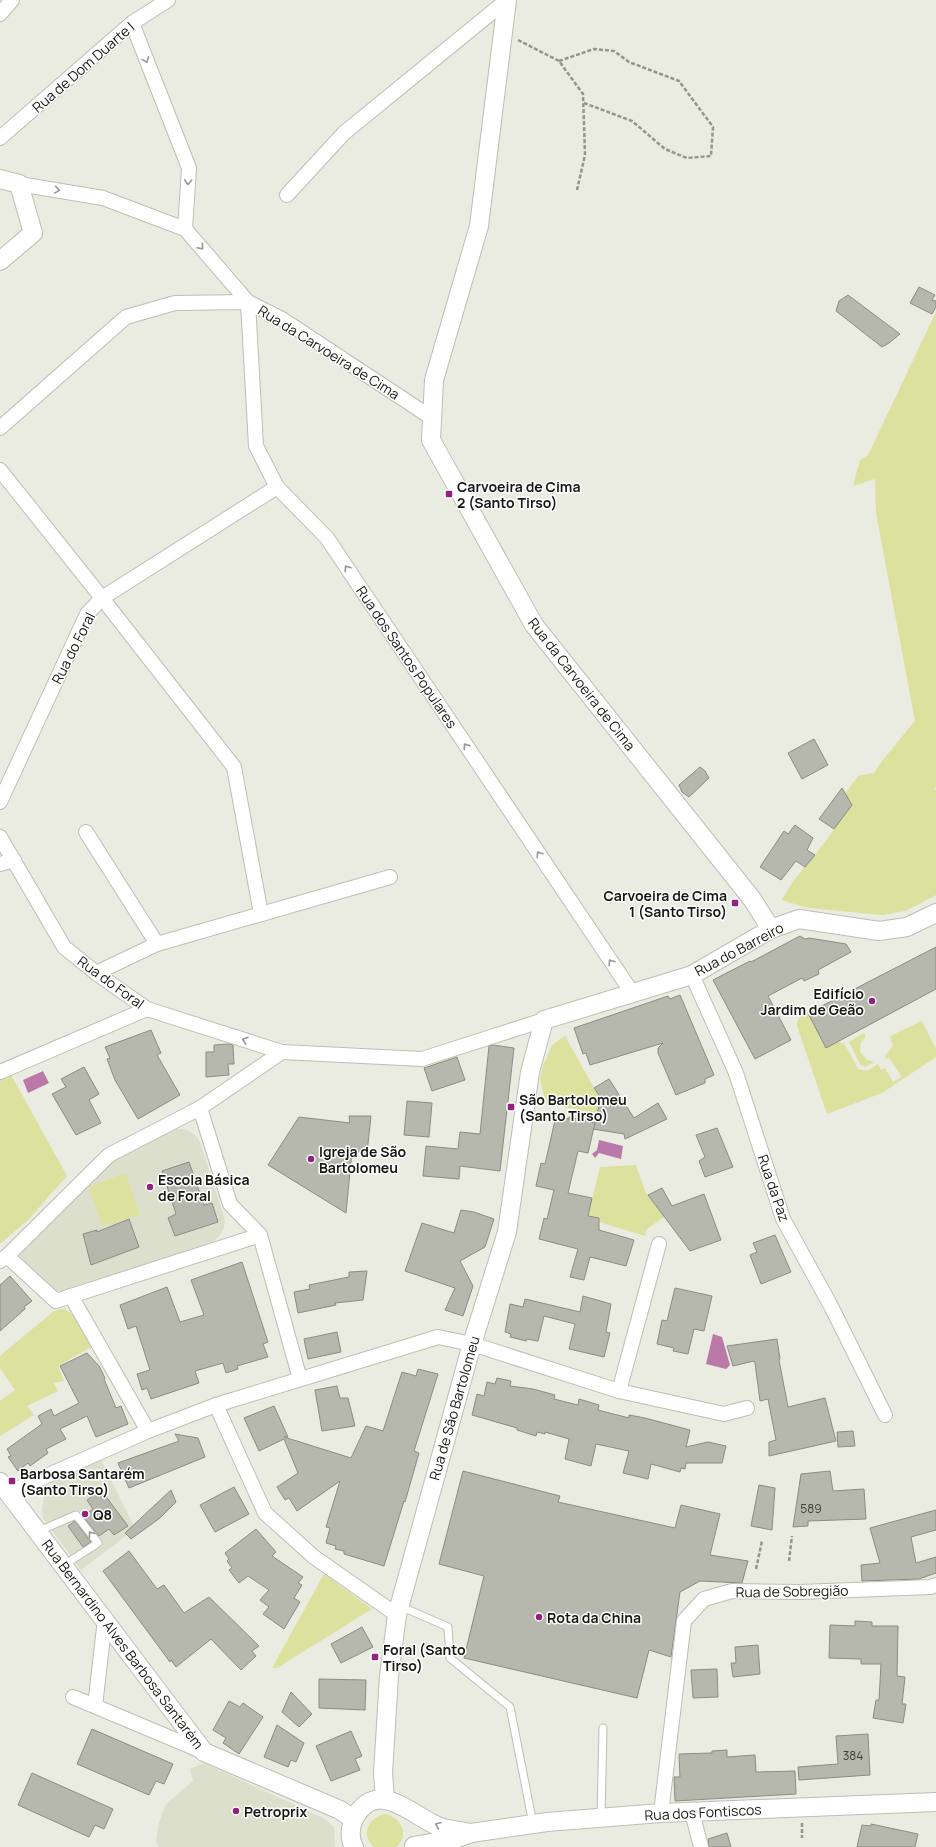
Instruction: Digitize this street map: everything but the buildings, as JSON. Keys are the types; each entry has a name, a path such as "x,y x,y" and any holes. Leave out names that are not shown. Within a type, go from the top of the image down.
{"street":[{"path":"0,14 12,0"},
{"name":"Rua de Dom Duarte I","path":"0,138 132,24 168,0"},
{"path":"287,195 344,134 507,0"},
{"name":"Rua da Carvoeira de Cima","path":"507,0 479,226 434,380 431,440 534,625 752,899 771,929"},
{"path":"132,24 189,168 185,229"},
{"path":"0,179 19,184 103,198 185,229 248,302"},
{"path":"0,261 33,233 19,184"},
{"name":"Rua da Carvoeira de Cima","path":"0,428 126,317 175,303 248,302 282,319 432,418"},
{"name":"Rua dos Santos Populares","path":"248,302 256,446 277,487 327,538 633,994"},
{"path":"0,470 234,767 261,914"},
{"name":"Rua do Foral","path":"0,802 87,614 102,598 277,487"},
{"path":"86,832 157,944"},
{"name":"Rua do Foral","path":"0,837 64,947 96,973 147,1009 282,1052 422,1060 544,1020"},
{"path":"0,864 14,860"},
{"path":"96,973 157,944 390,877"},
{"name":"Rua do Barreiro","path":"544,1020 692,975 771,929 799,919 879,931 907,927 936,913"},
{"name":"Rua da Paz","path":"692,975 736,1073 782,1219 832,1308 885,1415"},
{"path":"0,1072 147,1009"},
{"name":"Rua de São Bartolomeu","path":"385,1800 383,1772 389,1676 398,1610 472,1344 507,1232 530,1072 544,1020"},
{"path":"260,1235 56,1301 4,1259 109,1155 200,1108 282,1052"},
{"path":"200,1108 230,1204 260,1235 300,1379"},
{"path":"619,1391 659,1244"},
{"path":"71,1296 148,1431"},
{"path":"4,1488 216,1405 438,1337 472,1344 619,1391 724,1414 747,1408"},
{"path":"216,1405 265,1513 314,1557 398,1610"},
{"name":"Rua Bernardino Alves Barbosa Santarém","path":"4,1488 204,1752 340,1810 353,1819"},
{"name":"Rua de Sobregião","path":"661,1813 684,1621 704,1599 732,1591 808,1592 931,1587 936,1585"},
{"path":"95,1706 104,1619"},
{"path":"73,1697 204,1752"},
{"path":"353,1846 351,1828 353,1819 358,1811 375,1801 393,1801 439,1826 471,1834"},
{"name":"Rua dos Fontiscos","path":"471,1834 534,1824 661,1813 936,1802"},
{"path":"408,1810 417,1827 417,1837 414,1847 450,1843 471,1834"},
{"path":"692,1812 700,1847"}],"lane":[{"path":"37,1532 76,1515 98,1543 64,1566"},
{"path":"398,1610 448,1626 450,1658 510,1707 534,1824"},
{"path":"601,1818 604,1728"}],"path":[{"path":"503,33 559,61 583,94 585,155 577,190"},
{"path":"559,61 594,49 614,51 629,62 679,81 712,127 711,156 687,158 665,149 632,121 584,103"},
{"path":"789,1562 792,1536"},
{"path":"756,1569 762,1541"},
{"path":"802,1819 802,1838"}],"shaded area":[{"path":"43,1071 49,1083 28,1093 23,1080"},
{"name":"Escola Básica de Foral","path":"175,1129 184,1129 191,1132 197,1137 201,1145 225,1220 224,1228 214,1241 67,1291 57,1291 50,1288 22,1262 18,1252 22,1246 117,1158"},
{"path":"599,1140 623,1146 621,1159 599,1153 595,1158 592,1154 597,1150"},
{"path":"713,1334 722,1337 730,1365 726,1369 706,1364"},
{"name":"Q8","path":"100,1458 135,1529 81,1570 43,1518 42,1511 44,1496 55,1480"},
{"name":"Petroprix","path":"204,1763 323,1818 334,1827 335,1847 159,1847 156,1842 159,1823 166,1804 193,1781 190,1769"}],"green space":[{"path":"936,312 936,787 934,789 936,790 936,895 905,911 882,915 808,908 782,900 793,881 815,855 852,805 845,794 858,776 874,773 915,721 876,513 875,479 853,486 860,460 868,455"},
{"path":"808,1013 842,1044 844,1043 858,1069 867,1071 878,1064 881,1070 885,1068 893,1082 902,1077 889,1058 886,1059 885,1056 893,1046 890,1036 922,1021 936,1049 936,1057 882,1093 827,1114 797,1026 797,1022 801,1015"},
{"path":"864,1033 866,1037 861,1042 860,1052 867,1060 874,1062 865,1067 860,1064 849,1042"},
{"path":"565,1036 594,1088 613,1116 546,1104 540,1078 543,1066 552,1045"},
{"path":"10,1073 67,1176 28,1220 0,1244 0,1077"},
{"path":"636,1165 645,1191 664,1217 647,1229 645,1236 599,1222 598,1218 588,1216 600,1167"},
{"path":"126,1173 140,1215 102,1226 89,1187"},
{"path":"62,1309 72,1314 80,1324 91,1347 58,1366 64,1381 54,1383 58,1391 27,1406 34,1415 0,1436 0,1401 15,1390 0,1368 0,1356 54,1311"},
{"path":"324,1574 372,1609 277,1668 272,1668"},
{"path":"384,1814 395,1818 402,1827 403,1837 396,1847 374,1847 367,1837 370,1823 378,1816"}],"place":[{"name":"Carvoeira de Cima 2 (Santo Tirso)","path":"449,494"},
{"name":"Carvoeira de Cima 1 (Santo Tirso)","path":"735,903"},
{"name":"Edifício Jardim de Geão","path":"872,1001"},
{"name":"São Bartolomeu (Santo Tirso)","path":"511,1107"},
{"name":"Igreja de São Bartolomeu","path":"311,1159"},
{"name":"Escola Básica de Foral","path":"150,1187"},
{"name":"Barbosa Santarém (Santo Tirso)","path":"12,1481"},
{"name":"Q8","path":"85,1514"},
{"name":"Rota da China","path":"539,1617"},
{"name":"Foral (Santo Tirso)","path":"375,1657"},
{"name":"Petroprix","path":"236,1811"}]}
